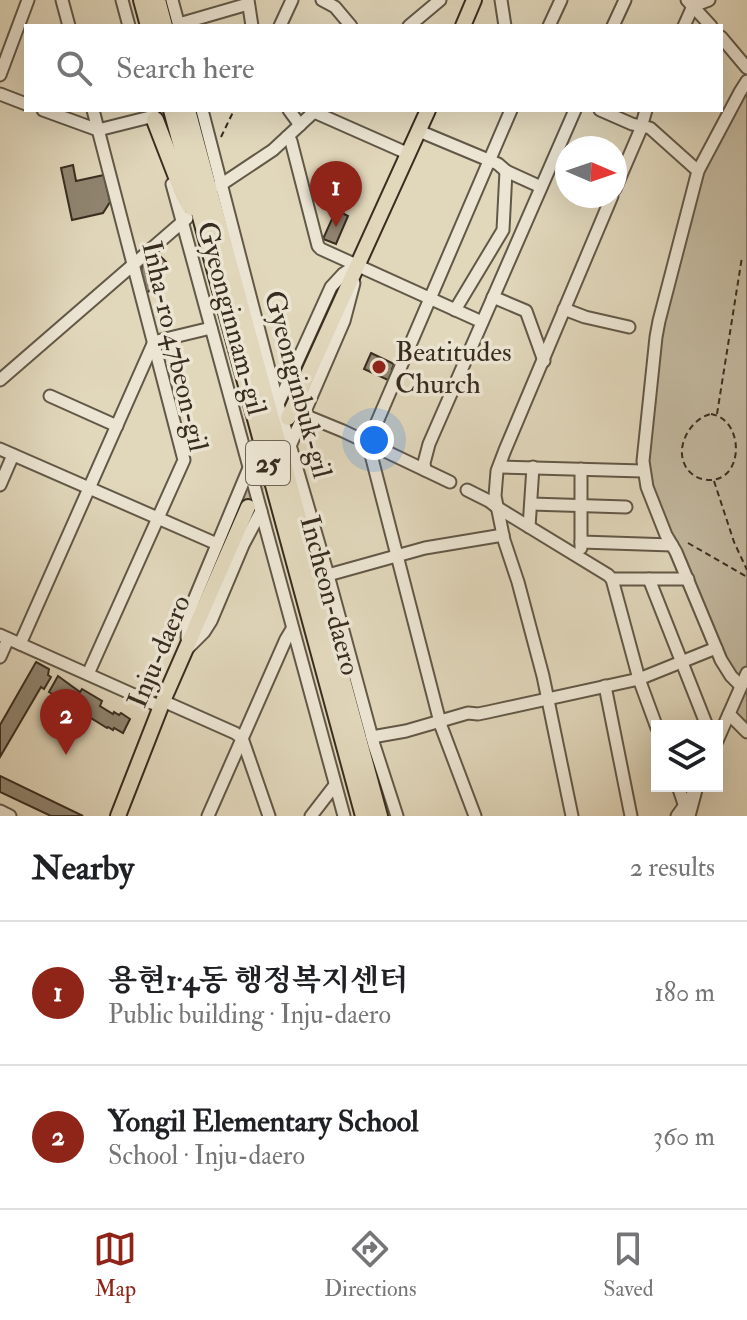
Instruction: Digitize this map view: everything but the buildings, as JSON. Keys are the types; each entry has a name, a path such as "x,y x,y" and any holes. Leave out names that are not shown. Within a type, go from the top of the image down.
{"highway":[{"path":"142,0 148,24"},
{"path":"157,0 173,24"},
{"name":"Incheon-daero","path":"173,112 364,816"},
{"name":"Incheon-daero","path":"188,112 379,816"},
{"path":"154,115 184,195 203,226"}],"main road":[{"path":"464,24 474,0"},
{"path":"288,418 427,112"},
{"name":"Inju-daero","path":"118,816 162,704 254,509"}],"street":[{"path":"0,75 28,0"},
{"path":"62,0 68,24"},
{"path":"122,0 128,24"},
{"path":"172,0 174,24"},
{"path":"281,24 292,0"},
{"path":"322,0 338,4 350,24"},
{"path":"411,24 440,0"},
{"path":"501,0 505,24"},
{"path":"550,24 561,0"},
{"path":"614,24 625,0"},
{"path":"690,3 709,0"},
{"path":"177,24 248,2 252,24"},
{"path":"685,24 690,3"},
{"path":"690,3 709,24"},
{"path":"723,39 747,68"},
{"path":"741,686 731,676 716,648 666,535 643,471 656,337 698,171 747,81"},
{"path":"0,94 24,103"},
{"path":"48,112 98,130 154,115"},
{"name":"Inha-ro 47beon-gil","path":"88,674 184,460 94,112"},
{"name":"Gyeonginbuk-gil","path":"203,112 278,404 397,816"},
{"path":"290,112 300,125"},
{"path":"220,185 273,150 314,112"},
{"path":"317,112 409,154"},
{"path":"475,816 440,721 368,443 510,112"},
{"path":"425,470 429,444 574,112"},
{"path":"605,112 650,128 698,171"},
{"path":"627,161 645,112"},
{"name":"Gyeonginnam-gil","path":"154,115 185,220 249,468 254,509 292,629 344,816"},
{"path":"419,131 498,164 541,187"},
{"path":"287,137 291,141 321,249 482,322"},
{"path":"455,310 503,230 506,171"},
{"path":"572,816 534,643 503,535 495,486 499,467 607,208"},
{"path":"0,380 185,220"},
{"path":"278,404 331,287 357,265"},
{"path":"290,446 344,321 357,265"},
{"path":"493,297 526,311 544,361"},
{"path":"564,309 629,327"},
{"path":"0,657 90,489 153,344 211,328"},
{"path":"50,396 117,426"},
{"path":"304,415 450,482"},
{"path":"0,449 217,544"},
{"path":"0,485 13,455"},
{"path":"499,467 643,471"},
{"path":"529,527 533,467"},
{"path":"186,650 188,622 194,600 249,468"},
{"path":"577,556 581,542 581,469"},
{"path":"467,490 612,579 639,679 654,720"},
{"path":"531,504 626,507"},
{"path":"328,575 425,548 503,535"},
{"path":"581,542 672,545"},
{"path":"612,579 688,579"},
{"path":"649,579 705,720"},
{"path":"208,816 292,629"},
{"path":"9,639 235,733 242,738 269,816"},
{"path":"372,737 468,713 478,714 639,679 716,648"},
{"path":"723,728 747,673"},
{"path":"605,686 630,813"},
{"path":"729,714 747,732"},
{"path":"311,816 335,785"},
{"path":"680,792 684,804"},
{"path":"677,816 694,792"},
{"path":"689,816 695,792"},
{"path":"0,811 10,816"}],"path":[{"path":"212,147 223,135 233,112"},
{"path":"717,414 742,257"},
{"path":"717,414 732,429 737,453 731,469 714,480 701,479 689,472 682,450 686,436 697,421 706,415 717,414"},
{"path":"714,480 734,542 747,570"},
{"path":"688,543 747,577"}],"shaded area":[{"path":"747,88 747,728 735,716 744,692 722,657 643,471 656,338 699,171"}],"tunnel":[{"path":"248,507 269,460"}],"place":[{"name":"용현1·4동 행정복지센터","path":"336,227"},
{"name":"Beatitudes Church","path":"379,367"},
{"name":"Yongil Elementary School","path":"66,755"}]}
